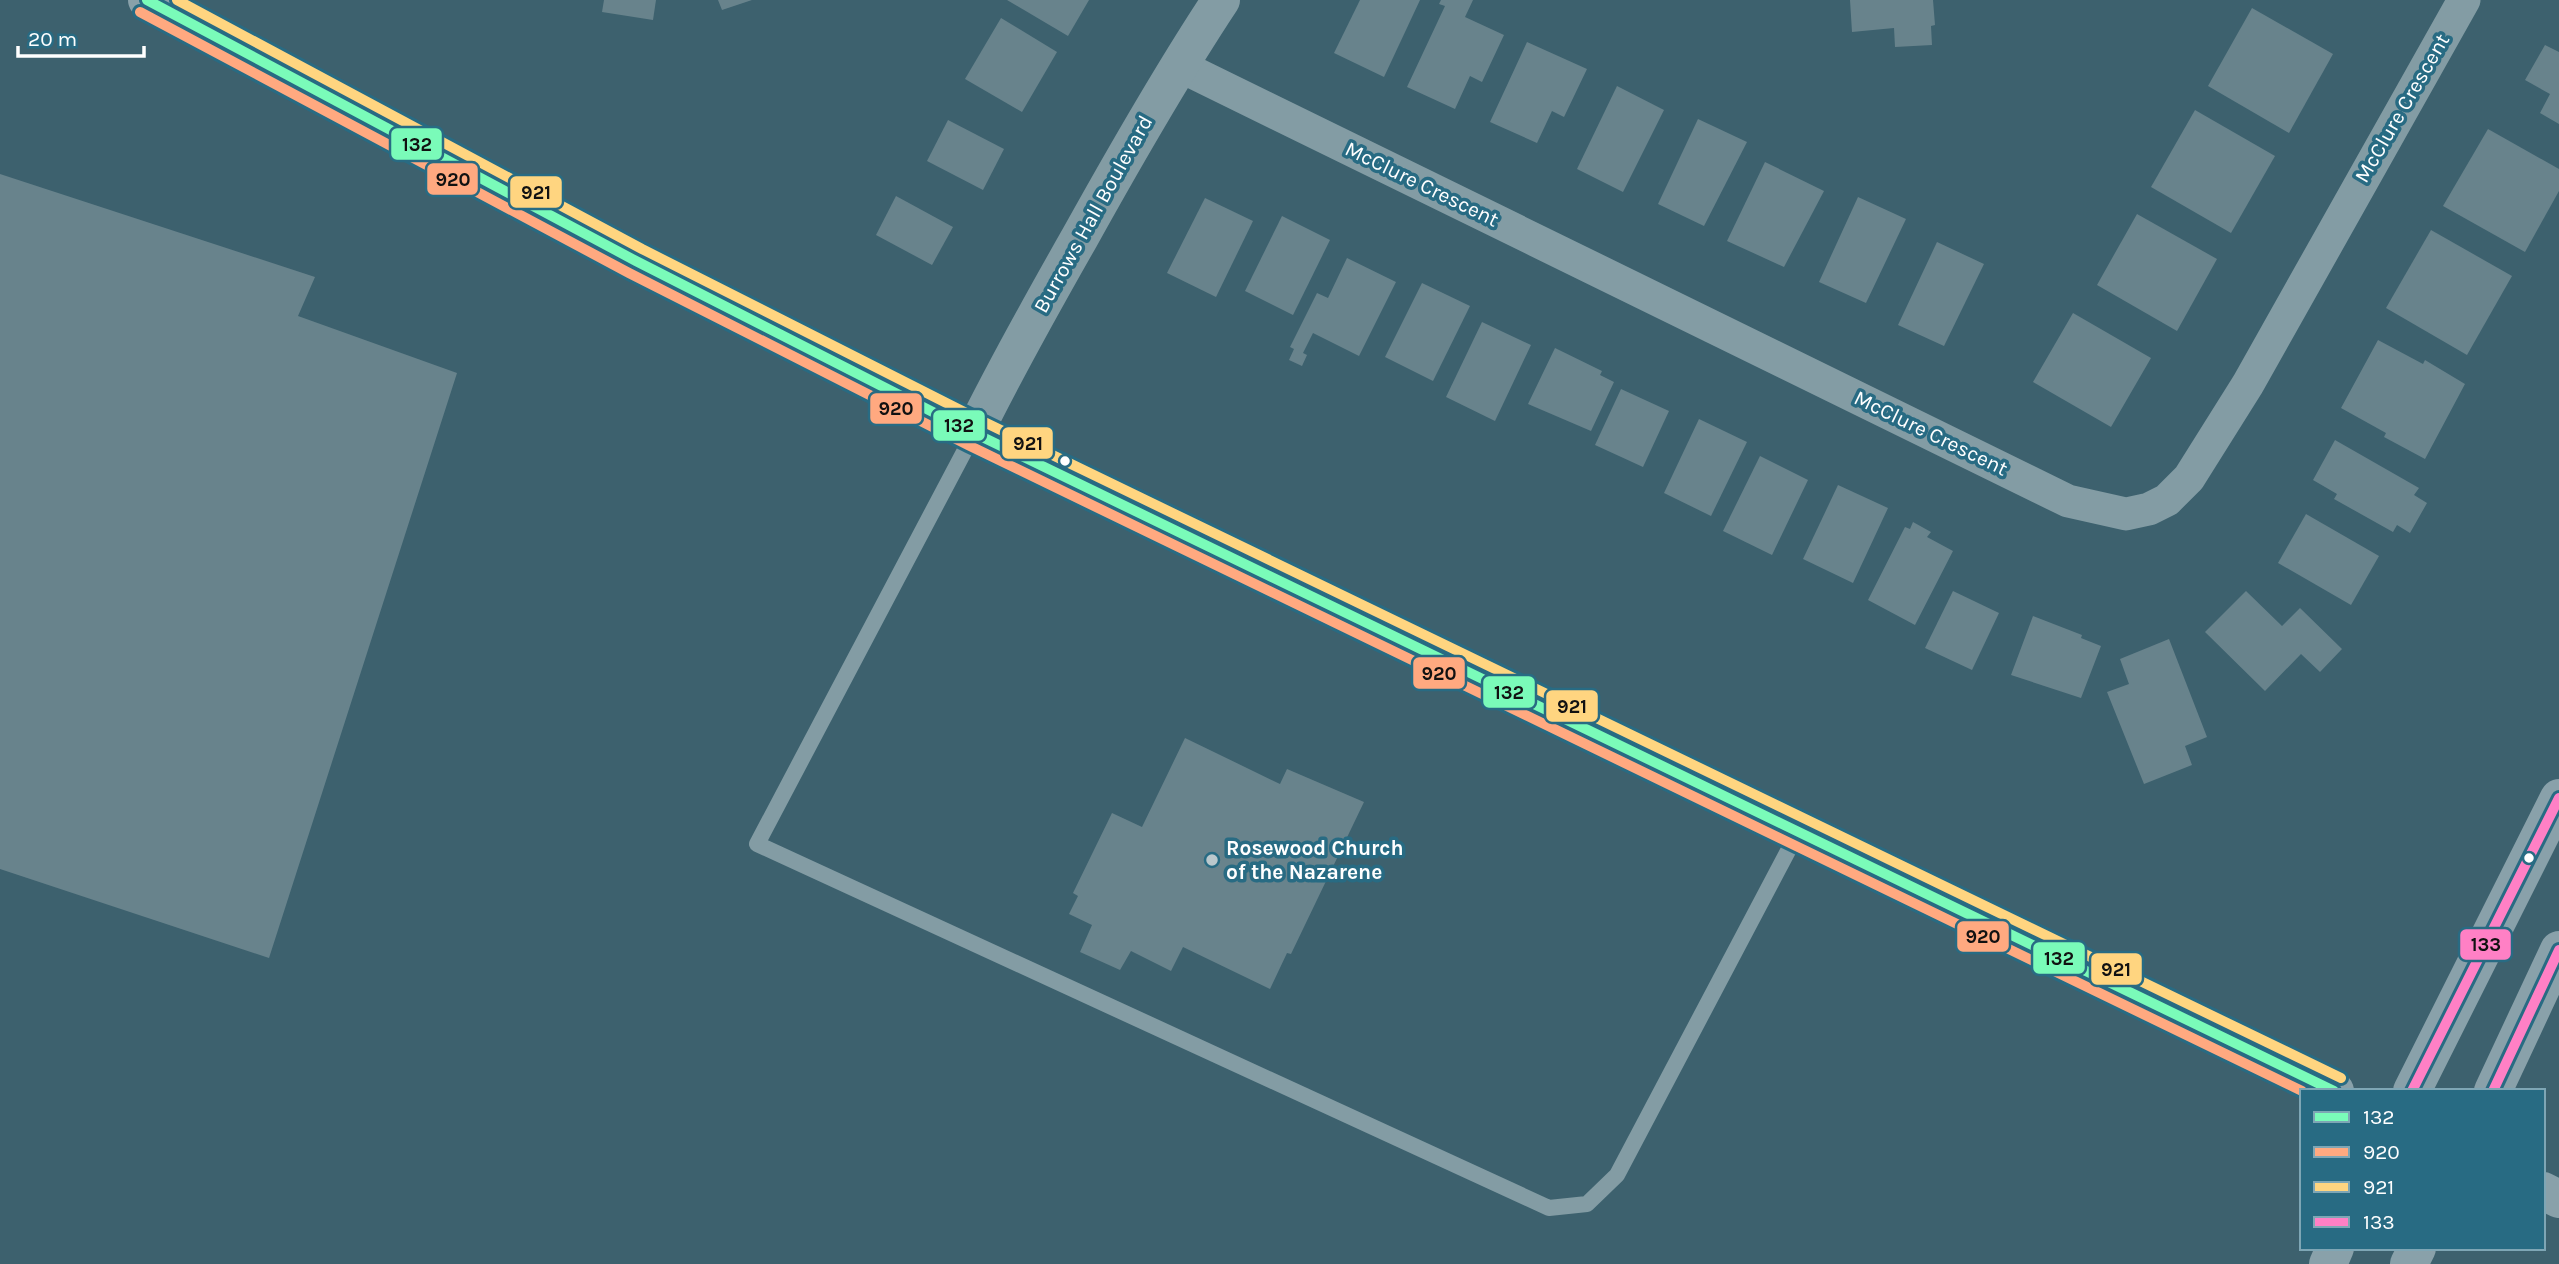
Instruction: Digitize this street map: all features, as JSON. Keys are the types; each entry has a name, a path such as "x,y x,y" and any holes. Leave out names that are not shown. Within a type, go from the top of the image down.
{"main road":[{"path":"147,0 636,261 974,433 2331,1089"},
{"path":"2413,1089 2559,798"},
{"path":"2494,1089 2559,950"}],"street":[{"name":"Burrows Hall Boulevard","path":"974,433 1004,372 1178,65 1222,0"},
{"name":"McClure Crescent","path":"1178,65 2068,501 2126,514 2149,509 2167,500 2189,478 2248,384 2464,0"}],"lane":[{"path":"974,433 757,844 1549,1209 1587,1203 1617,1175 1798,832"}],"building":[{"path":"604,0 656,0 653,20 602,12"},
{"path":"718,0 752,0 722,10"},
{"path":"1007,0 1089,0 1068,36"},
{"path":"1360,0 1420,0 1384,77 1334,53"},
{"path":"1441,0 1473,0 1465,17 1504,35 1482,82 1470,76 1455,109 1407,87 1445,6 1439,4"},
{"path":"1850,0 1933,0 1935,25 1931,26 1932,45 1895,47 1894,28 1852,32"},
{"path":"2252,8 2333,54 2289,133 2208,86"},
{"path":"1001,18 1057,52 1022,112 965,79"},
{"path":"1527,42 1587,69 1564,117 1552,111 1537,143 1490,122"},
{"path":"2545,45 2559,52 2559,124 2540,113 2550,94 2525,80"},
{"path":"1617,86 1664,110 1623,192 1577,169"},
{"path":"2195,110 2275,156 2231,233 2151,187"},
{"path":"1698,119 1747,142 1704,226 1658,204"},
{"path":"948,120 1004,149 983,190 927,161"},
{"path":"2488,129 2559,169 2559,191 2525,252 2443,206"},
{"path":"1765,162 1824,191 1784,267 1727,241"},
{"path":"0,174 315,277 298,316 457,373 269,958 0,869"},
{"path":"896,196 953,227 932,265 876,235"},
{"path":"1858,197 1906,219 1866,303 1819,282"},
{"path":"1205,198 1253,221 1216,297 1167,273"},
{"path":"2137,214 2217,259 2177,331 2097,285"},
{"path":"1282,216 1330,240 1293,315 1245,291"},
{"path":"2431,230 2512,276 2467,355 2386,308"},
{"path":"1937,242 1984,264 1944,346 1898,325"},
{"path":"1347,258 1396,282 1359,356 1313,333 1303,353 1307,355 1302,366 1289,360 1294,349 1290,347 1317,293 1328,298"},
{"path":"1422,283 1470,306 1433,381 1385,357"},
{"path":"2073,313 2151,358 2111,427 2033,382"},
{"path":"1482,322 1531,345 1495,421 1446,397"},
{"path":"2378,340 2423,364 2425,360 2465,384 2425,459 2384,437 2386,433 2341,408"},
{"path":"1555,348 1602,371 1600,375 1614,382 1591,431 1528,404"},
{"path":"1621,389 1669,411 1643,467 1595,445"},
{"path":"1699,419 1747,442 1711,516 1664,493"},
{"path":"2335,440 2419,488 2414,495 2427,503 2410,533 2397,525 2393,532 2334,499 2337,494 2313,480"},
{"path":"1760,456 1808,480 1772,555 1723,531"},
{"path":"1838,485 1888,508 1853,583 1803,559"},
{"path":"2306,514 2379,556 2351,605 2278,563"},
{"path":"1913,522 1931,532 1927,537 1953,551 1915,625 1868,600 1905,527 1910,529"},
{"path":"1953,591 1999,613 1972,670 1925,648"},
{"path":"2246,591 2282,626 2300,608 2342,649 2320,672 2301,654 2265,691 2205,632"},
{"path":"2033,616 2082,635 2081,638 2101,646 2081,698 2011,675"},
{"path":"2169,639 2207,737 2185,746 2192,765 2144,784 2107,692 2129,684 2120,659"},
{"name":"Rosewood Church of the Nazarene","path":"1185,738 1280,784 1287,769 1364,802 1291,954 1287,953 1270,989 1183,947 1171,971 1131,951 1120,970 1080,952 1092,925 1069,914 1078,896 1073,893 1112,813 1142,827"}],"transit line":[{"name":"132","path":"147,0 636,261 974,433 2330,1089"},
{"name":"921","path":"177,0 642,249 980,420 2341,1078"},
{"name":"920","path":"140,12 629,273 968,445 2300,1090"},
{"name":"133","path":"2413,1089 2559,798"},
{"name":"133","path":"2494,1089 2559,950"}],"place":[{"name":"Rosewood Church of the Nazarene","path":"1212,860"}]}
